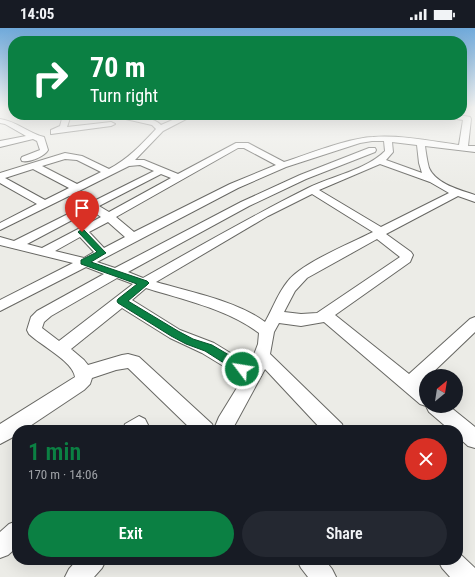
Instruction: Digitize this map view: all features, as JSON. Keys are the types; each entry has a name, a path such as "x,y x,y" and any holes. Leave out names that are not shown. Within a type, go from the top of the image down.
{"street":[{"path":"13,162 43,152 44,150 41,139 27,133"},
{"path":"1,143 50,133"},
{"path":"119,167 136,155 157,133"},
{"path":"463,148 465,133"},
{"path":"0,306 234,186 295,161 359,141 388,139 475,149"},
{"path":"60,349 144,283 264,214 312,190 379,161 389,152 388,139"},
{"path":"43,252 82,232 240,144 249,147 283,165"},
{"path":"421,144 425,170 428,176 443,186 475,199"},
{"path":"16,425 78,385 84,379 84,374 74,359 41,337 34,330 34,324 39,318 58,305 211,221 314,172 372,150"},
{"path":"0,177 57,157 73,156 108,172"},
{"path":"295,161 314,172"},
{"path":"379,161 436,181"},
{"path":"0,227 127,163 141,162 179,178"},
{"path":"33,165 72,190 133,237"},
{"path":"15,245 162,170"},
{"path":"0,177 44,204"},
{"path":"276,317 311,320 325,315 406,259 407,255 403,251 379,233 312,190"},
{"path":"224,425 253,376 262,356 266,343 267,331 276,317 289,289 300,277 311,269 458,192"},
{"path":"23,215 46,229"},
{"path":"82,232 102,253"},
{"path":"0,241 84,262 144,283 211,303 252,320 267,331"},
{"path":"122,301 175,334 190,342 208,348 253,376"},
{"path":"325,315 419,392"},
{"path":"409,384 475,323"},
{"path":"262,356 330,425"},
{"path":"84,374 121,361 133,362 200,425"},
{"path":"443,413 458,425"},
{"path":"0,435 12,427"},
{"path":"463,429 475,439"},
{"path":"0,547 12,536"},
{"path":"77,577 89,565"},
{"path":"313,565 324,577"},
{"path":"455,565 467,577"}],"route":[{"path":"82,232 102,253 84,262 144,283 122,301 175,334 190,342 208,348 242,369"}]}
